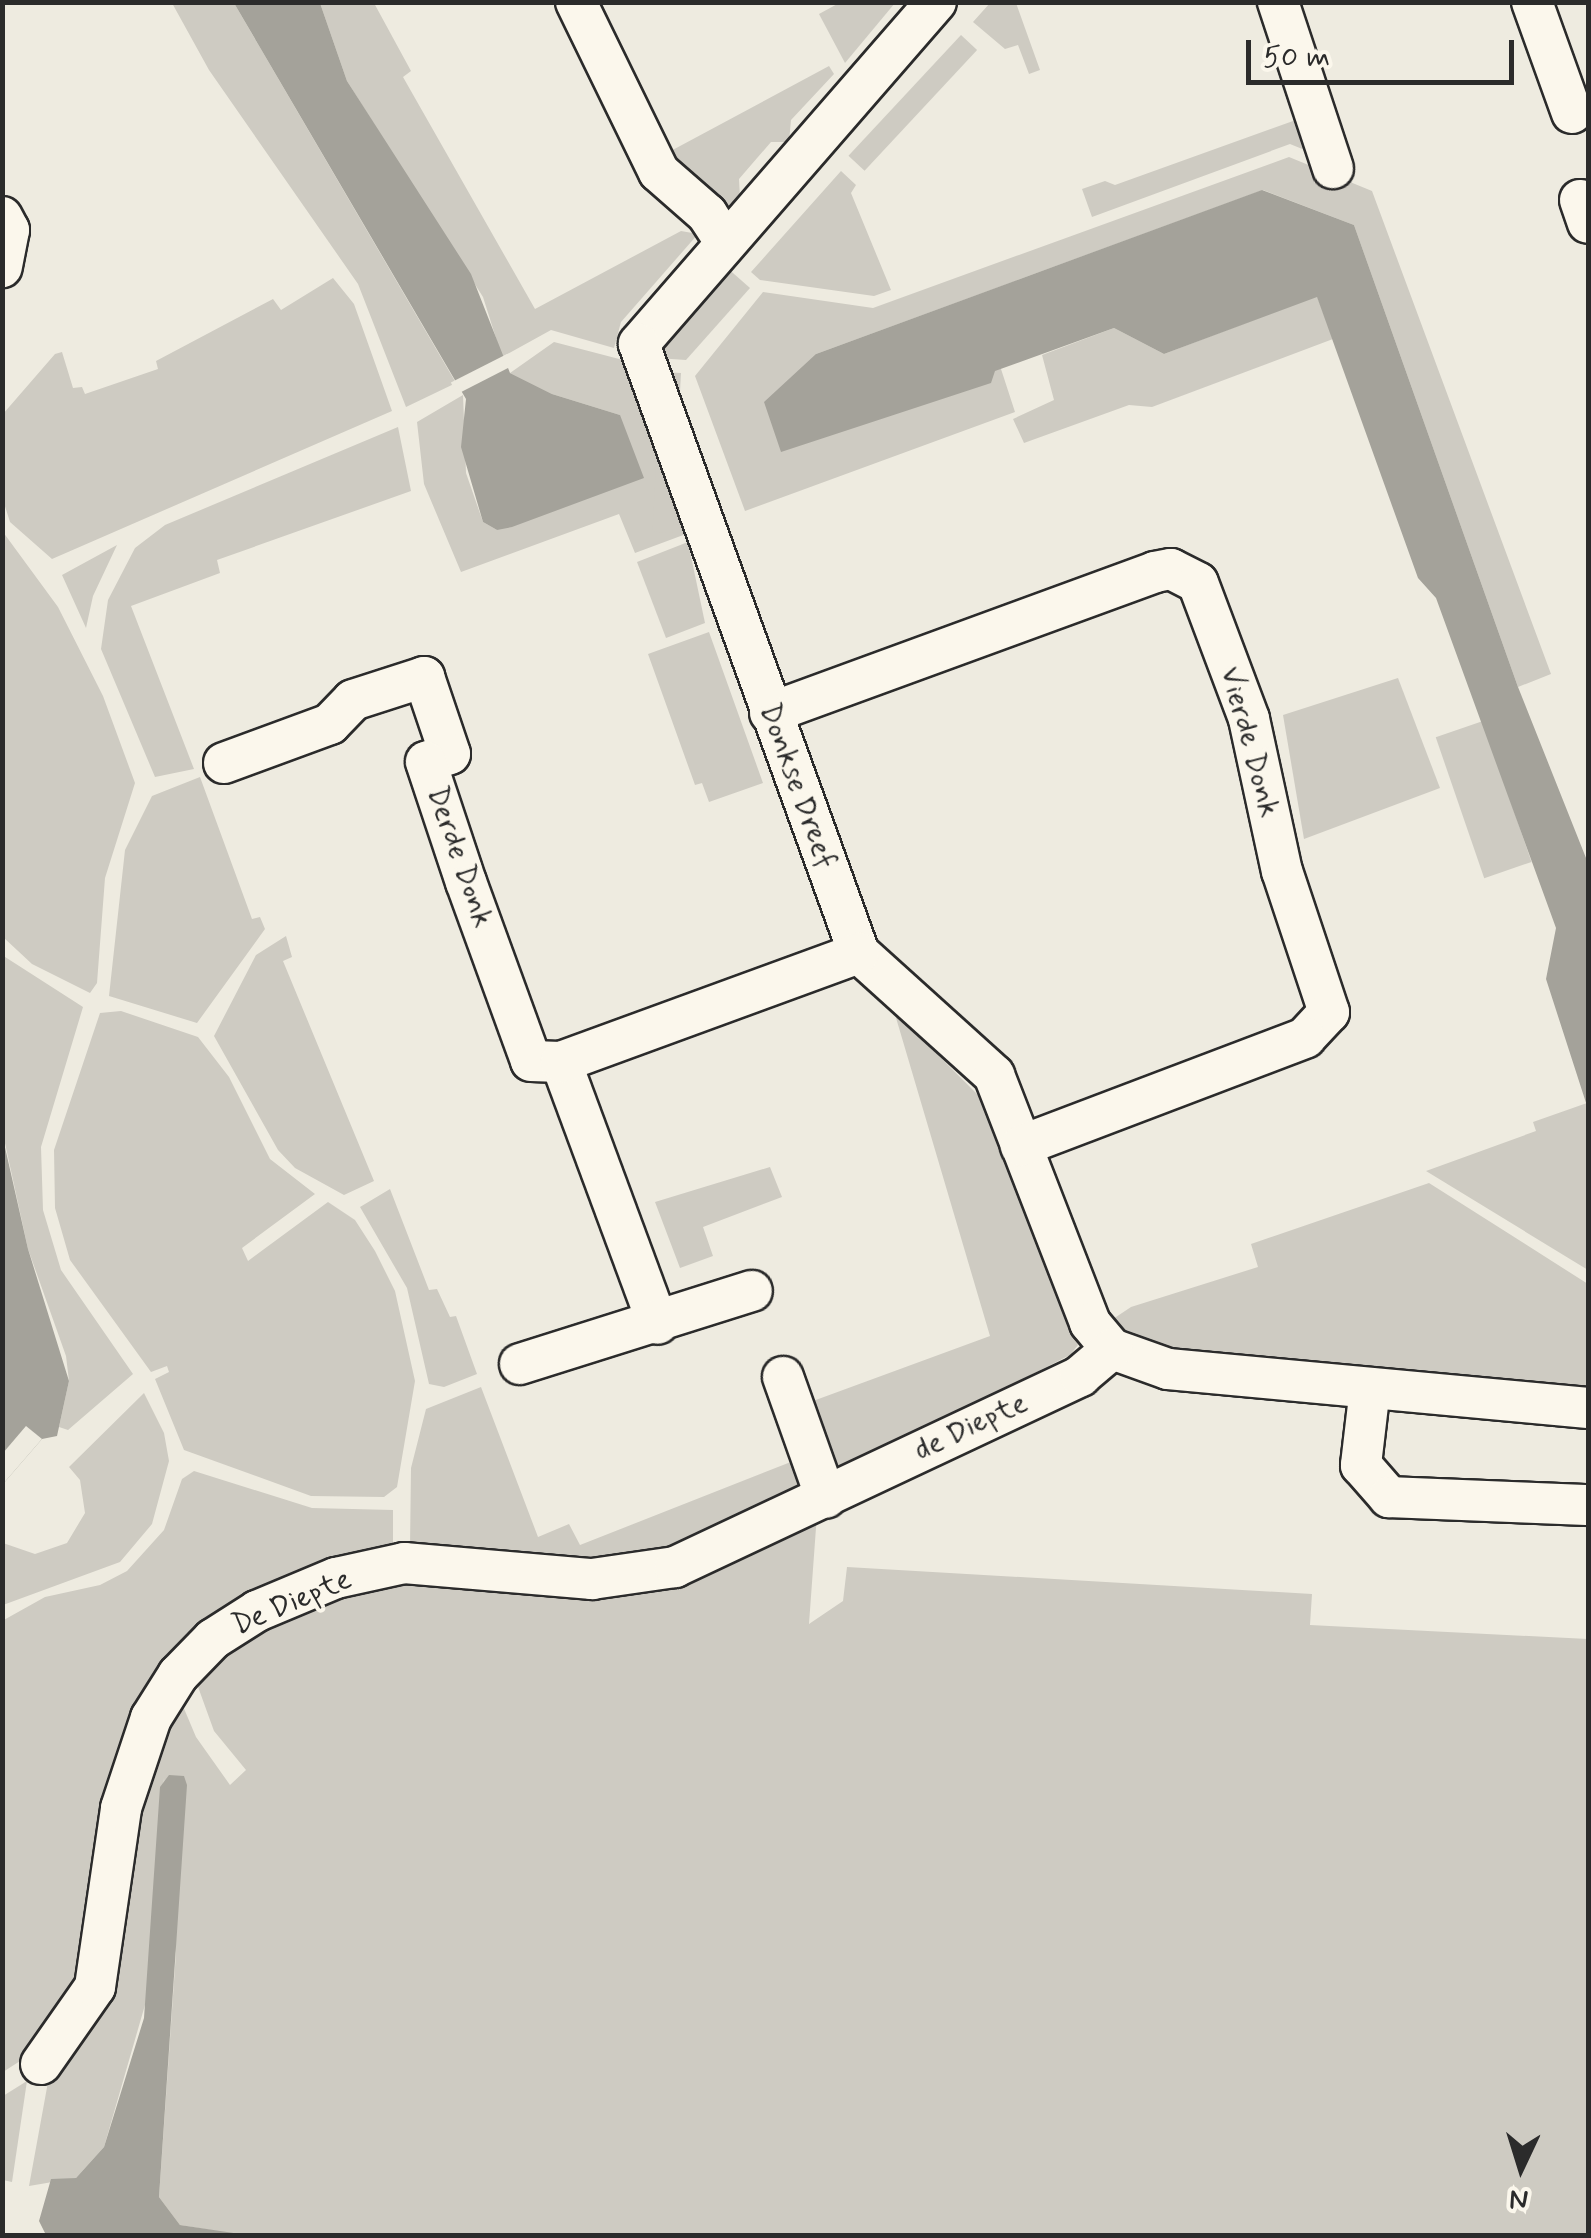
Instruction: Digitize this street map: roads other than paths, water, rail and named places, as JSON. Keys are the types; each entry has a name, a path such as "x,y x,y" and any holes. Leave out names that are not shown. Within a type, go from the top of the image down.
{"street":[{"path":"576,2 659,172 707,214 725,242"},
{"name":"Donkse Dreef","path":"936,2 644,332 639,358 859,953 994,1075 1090,1323 1112,1349"},
{"path":"1278,2 1334,168"},
{"path":"1532,2 1571,114"},
{"path":"2,217 9,230 2,268"},
{"name":"Vierde Donk","path":"770,713 1155,572 1171,570 1198,583 1249,719 1282,871 1330,1012 1305,1038 1021,1146"},
{"name":"Derde Donk","path":"224,763 330,724 353,700 424,677 450,754 426,762 466,882 531,1061 561,1062"},
{"path":"658,1324 561,1062 859,953"},
{"path":"520,1364 658,1324 752,1290"},
{"path":"1112,1349 1168,1370 1588,1408"},
{"name":"de Diepte","path":"826,1498 1080,1376 1112,1349"},
{"path":"783,1377 826,1498"},
{"path":"1370,1388 1361,1465 1388,1497 1588,1505"},
{"name":"De Diepte","path":"40,2064 96,1987 121,1808 151,1718 178,1674 213,1638 257,1610 336,1578 404,1563 592,1579 648,1574 714,1553 826,1498"}]}
